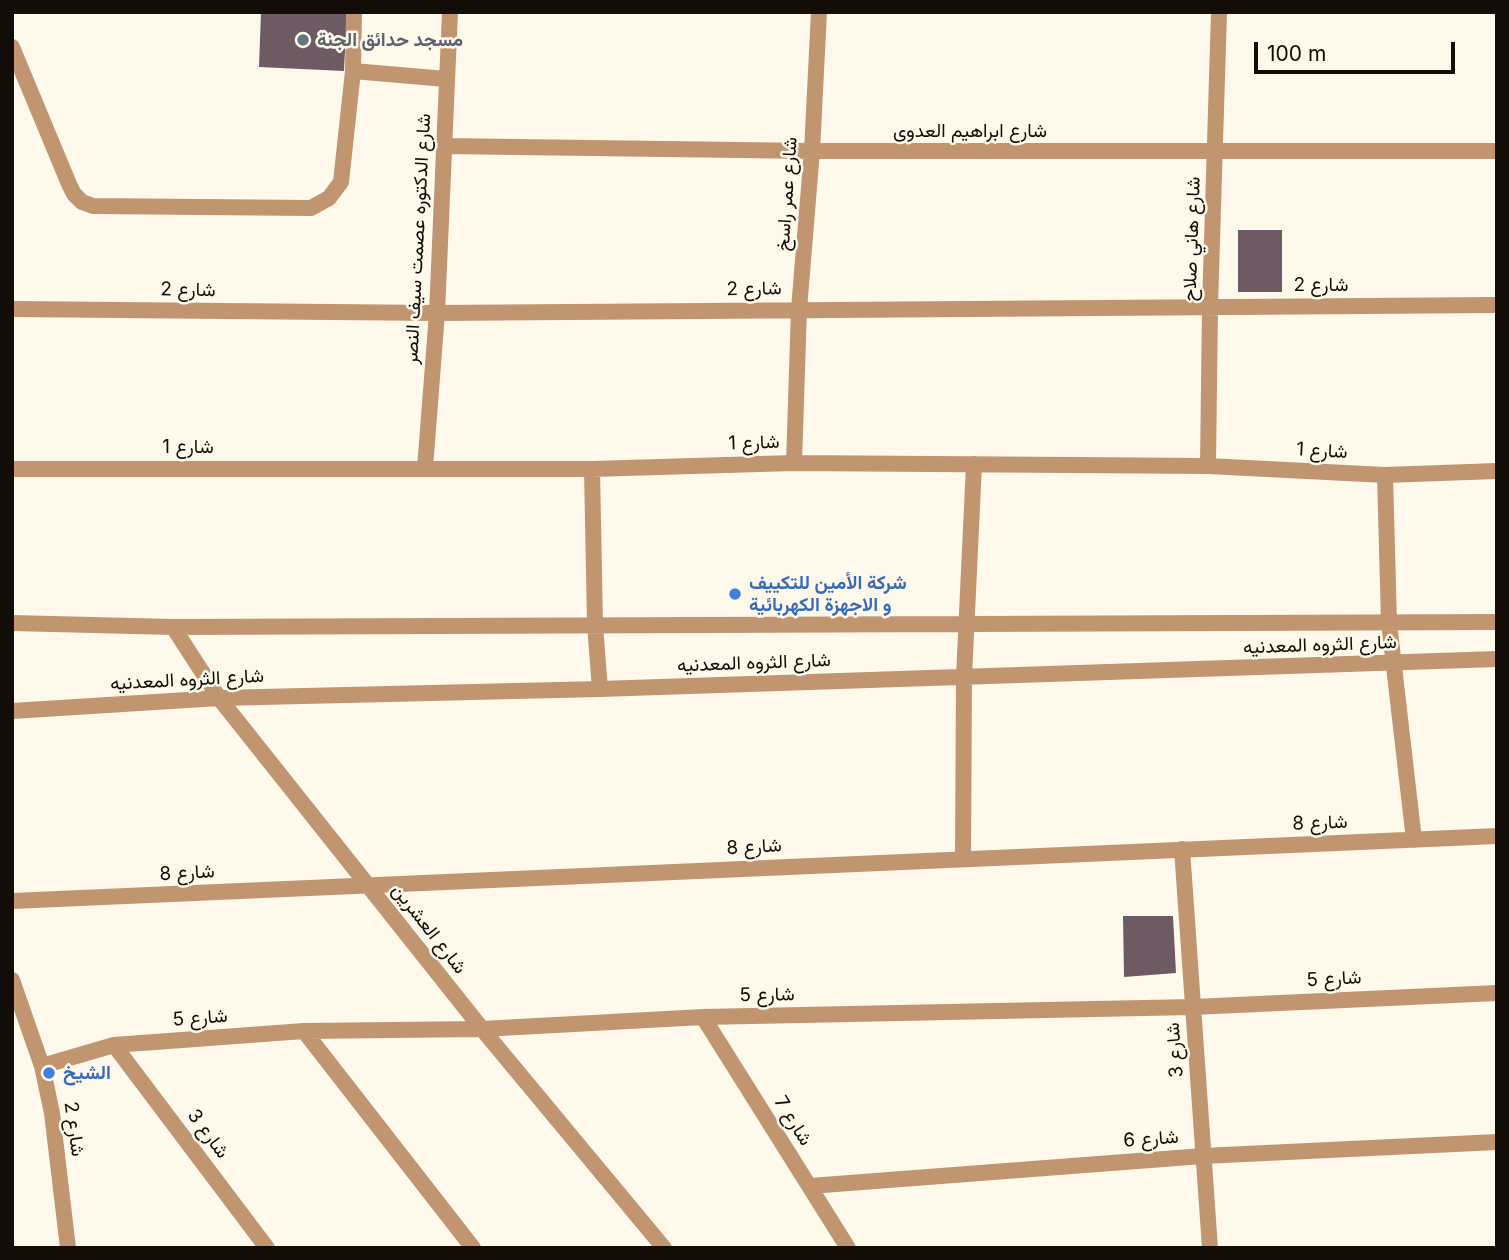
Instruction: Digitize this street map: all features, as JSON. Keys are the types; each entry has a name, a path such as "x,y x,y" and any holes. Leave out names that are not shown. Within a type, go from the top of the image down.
{"street":[{"path":"12,47 74,194 82,202 93,206 311,208 329,198 341,182 353,71 354,12"},
{"name":"شارع الدكتوره عصمت سيف النصر","path":"425,468 437,313 450,12"},
{"name":"شارع عمر راسخ","path":"794,463 799,309 820,12"},
{"name":"شارع هاني صلاح","path":"1208,466 1219,12"},
{"path":"353,71 446,79"},
{"name":"شارع ابراهيم العدوى","path":"443,146 812,151 1497,151"},
{"name":"شارع 2","path":"12,309 437,313 1497,305"},
{"name":"شارع 1","path":"12,469 592,469 794,463 1208,466 1385,475 1497,471"},
{"path":"963,859 964,677 974,464"},
{"path":"592,469 595,625 600,689"},
{"path":"1385,475 1389,623 1414,840"},
{"name":"شارع الثروه المعدنيه","path":"12,623 173,627 1497,622"},
{"name":"شارع العشرين","path":"173,627 219,698 482,1029 664,1248"},
{"name":"شارع الثروه المعدنيه","path":"12,711 219,698 600,689 1497,659"},
{"name":"شارع 8","path":"12,901 1497,836"},
{"name":"شارع 3","path":"1182,849 1210,1248"},
{"name":"شارع 2","path":"12,979 19,1020 43,1066 52,1113 68,1248"},
{"name":"شارع 5","path":"43,1066 114,1045 304,1031 482,1029 703,1017 1193,1007 1497,993"},
{"name":"شارع 7","path":"703,1017 848,1248"},
{"path":"304,1031 473,1248"},
{"name":"شارع 3","path":"114,1045 267,1248"},
{"name":"شارع 6","path":"810,1186 1203,1156 1497,1142"}],"building":[{"name":"مسجد حدائق الجنة","path":"261,12 347,12 344,71 259,67"},
{"path":"1238,230 1282,230 1282,292 1238,292"},
{"path":"1123,916 1173,916 1176,973 1124,977"}],"place":[{"name":"مسجد حدائق الجنة","path":"303,40"},
{"name":"شركة الأمين للتكييف و الاجهزة الكهربائية","path":"735,594"},
{"name":"الشيخ","path":"49,1073"}]}
